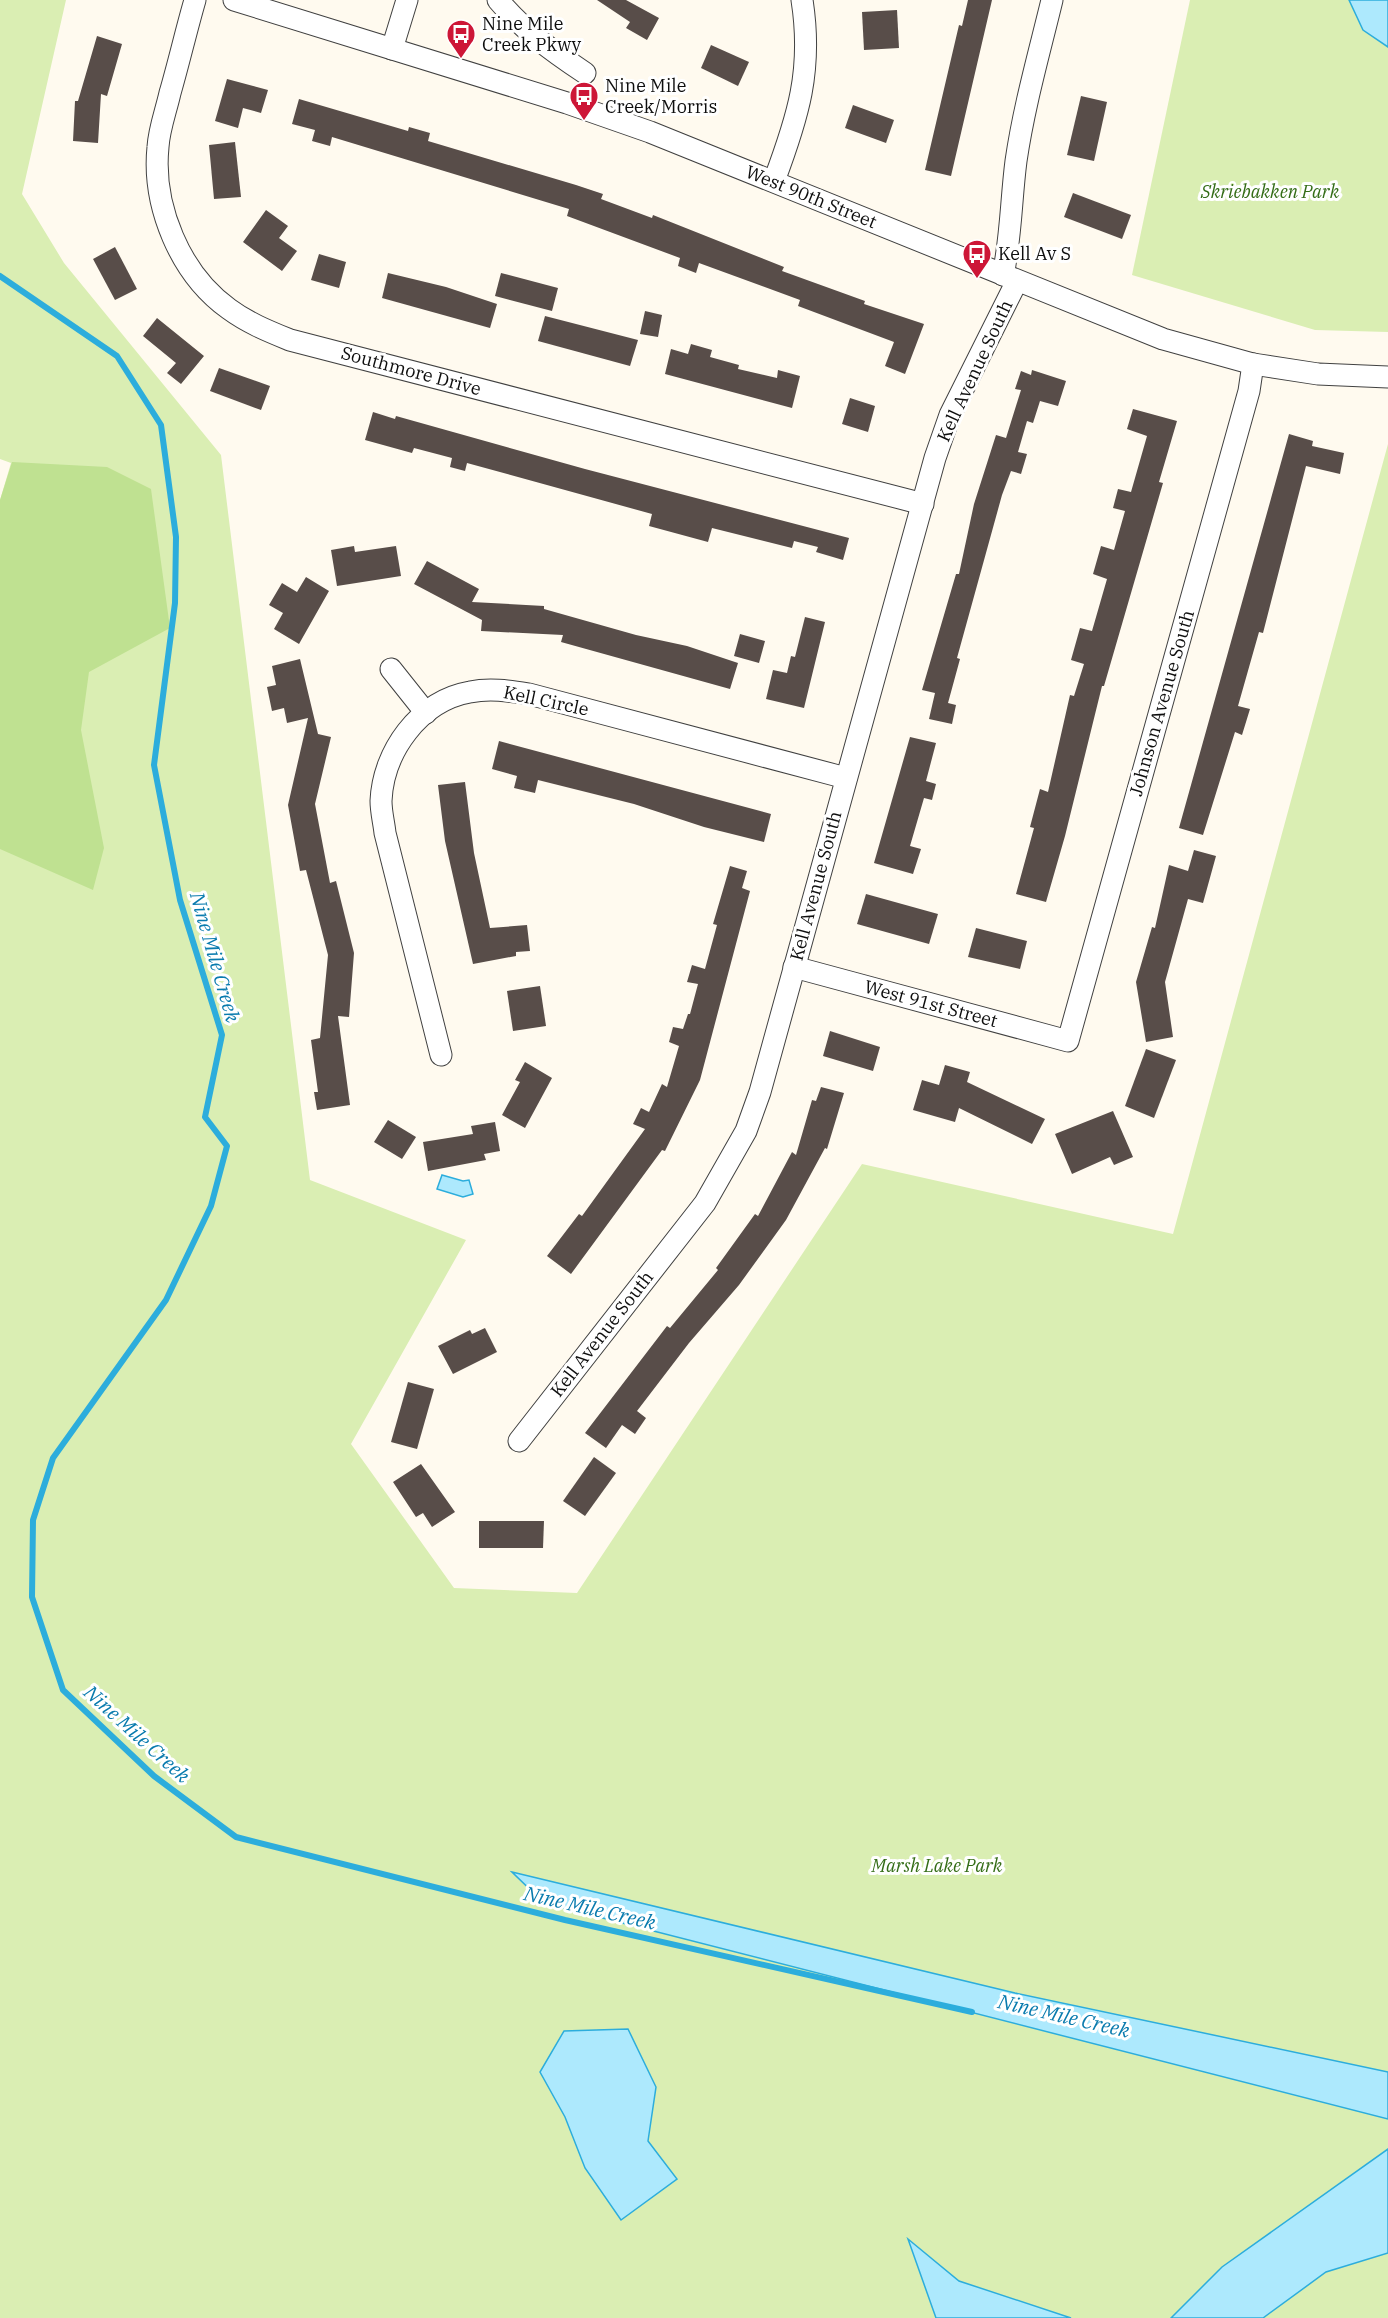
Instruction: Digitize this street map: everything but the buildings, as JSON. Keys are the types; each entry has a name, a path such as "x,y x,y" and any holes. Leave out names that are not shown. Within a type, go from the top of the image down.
{"street":[{"name":"Southmore Drive","path":"195,0 158,147 159,183 166,219 180,252 201,282 227,307 258,327 290,340 923,504"},
{"name":"West 90th Street","path":"234,0 609,118 774,181 1162,339 1253,364 1317,374 1388,377"},
{"path":"392,49 407,0"},
{"path":"498,0 517,23 585,73"},
{"path":"774,181 800,108 806,65 802,0"},
{"name":"Kell Avenue South","path":"519,1441 705,1203 746,1131 760,1092 846,778 950,415 1010,278 1016,164 1027,97 1052,0"},
{"name":"Johnson Avenue South","path":"1068,1041 1249,391 1253,364"},
{"path":"392,669 426,713"},
{"name":"Kell Circle","path":"441,1055 386,833 381,803 385,773 396,745 416,721 440,703 468,692 498,690 529,694 846,778"},
{"name":"West 91st Street","path":"794,967 1068,1041"}],"green space":[{"name":"Marsh Lake Park","path":"0,0 66,0 22,194 64,263 221,455 310,1180 466,1240 351,1444 454,1588 577,1593 862,1164 1173,1234 1388,444 1388,2318 0,2318 0,500 11,463 0,459"},
{"name":"Skriebakken Park","path":"1190,0 1388,0 1388,332 1315,330 1132,275"},
{"path":"12,462 107,467 151,489 170,628 89,672 81,730 104,848 93,890 0,849 0,500"}],"water":[{"path":"1349,0 1388,0 1388,47 1363,30"},
{"path":"442,1175 463,1181 469,1180 473,1194 463,1197 437,1189"},
{"path":"512,1872 1015,1993 1388,2072 1388,2119 544,1903"},
{"path":"628,2029 656,2087 648,2141 677,2179 621,2220 585,2168 565,2117 540,2072 564,2031"},
{"path":"1388,2149 1388,2253 1326,2272 1263,2318 1171,2318 1222,2267"},
{"path":"908,2239 959,2281 1071,2318 936,2318"}],"waterway":[{"name":"Nine Mile Creek","path":"0,276 117,356 161,425 176,537 175,603 154,765 180,900 222,1035 205,1117 227,1146 211,1206 166,1300 53,1458 33,1520 32,1597 63,1690 154,1776 236,1837 565,1920 972,2012"}],"place":[{"name":"Nine Mile Creek Pkwy","path":"461,60"},
{"name":"Nine Mile Creek/Morris","path":"584,122"},
{"name":"Kell Av S","path":"977,280"}]}
